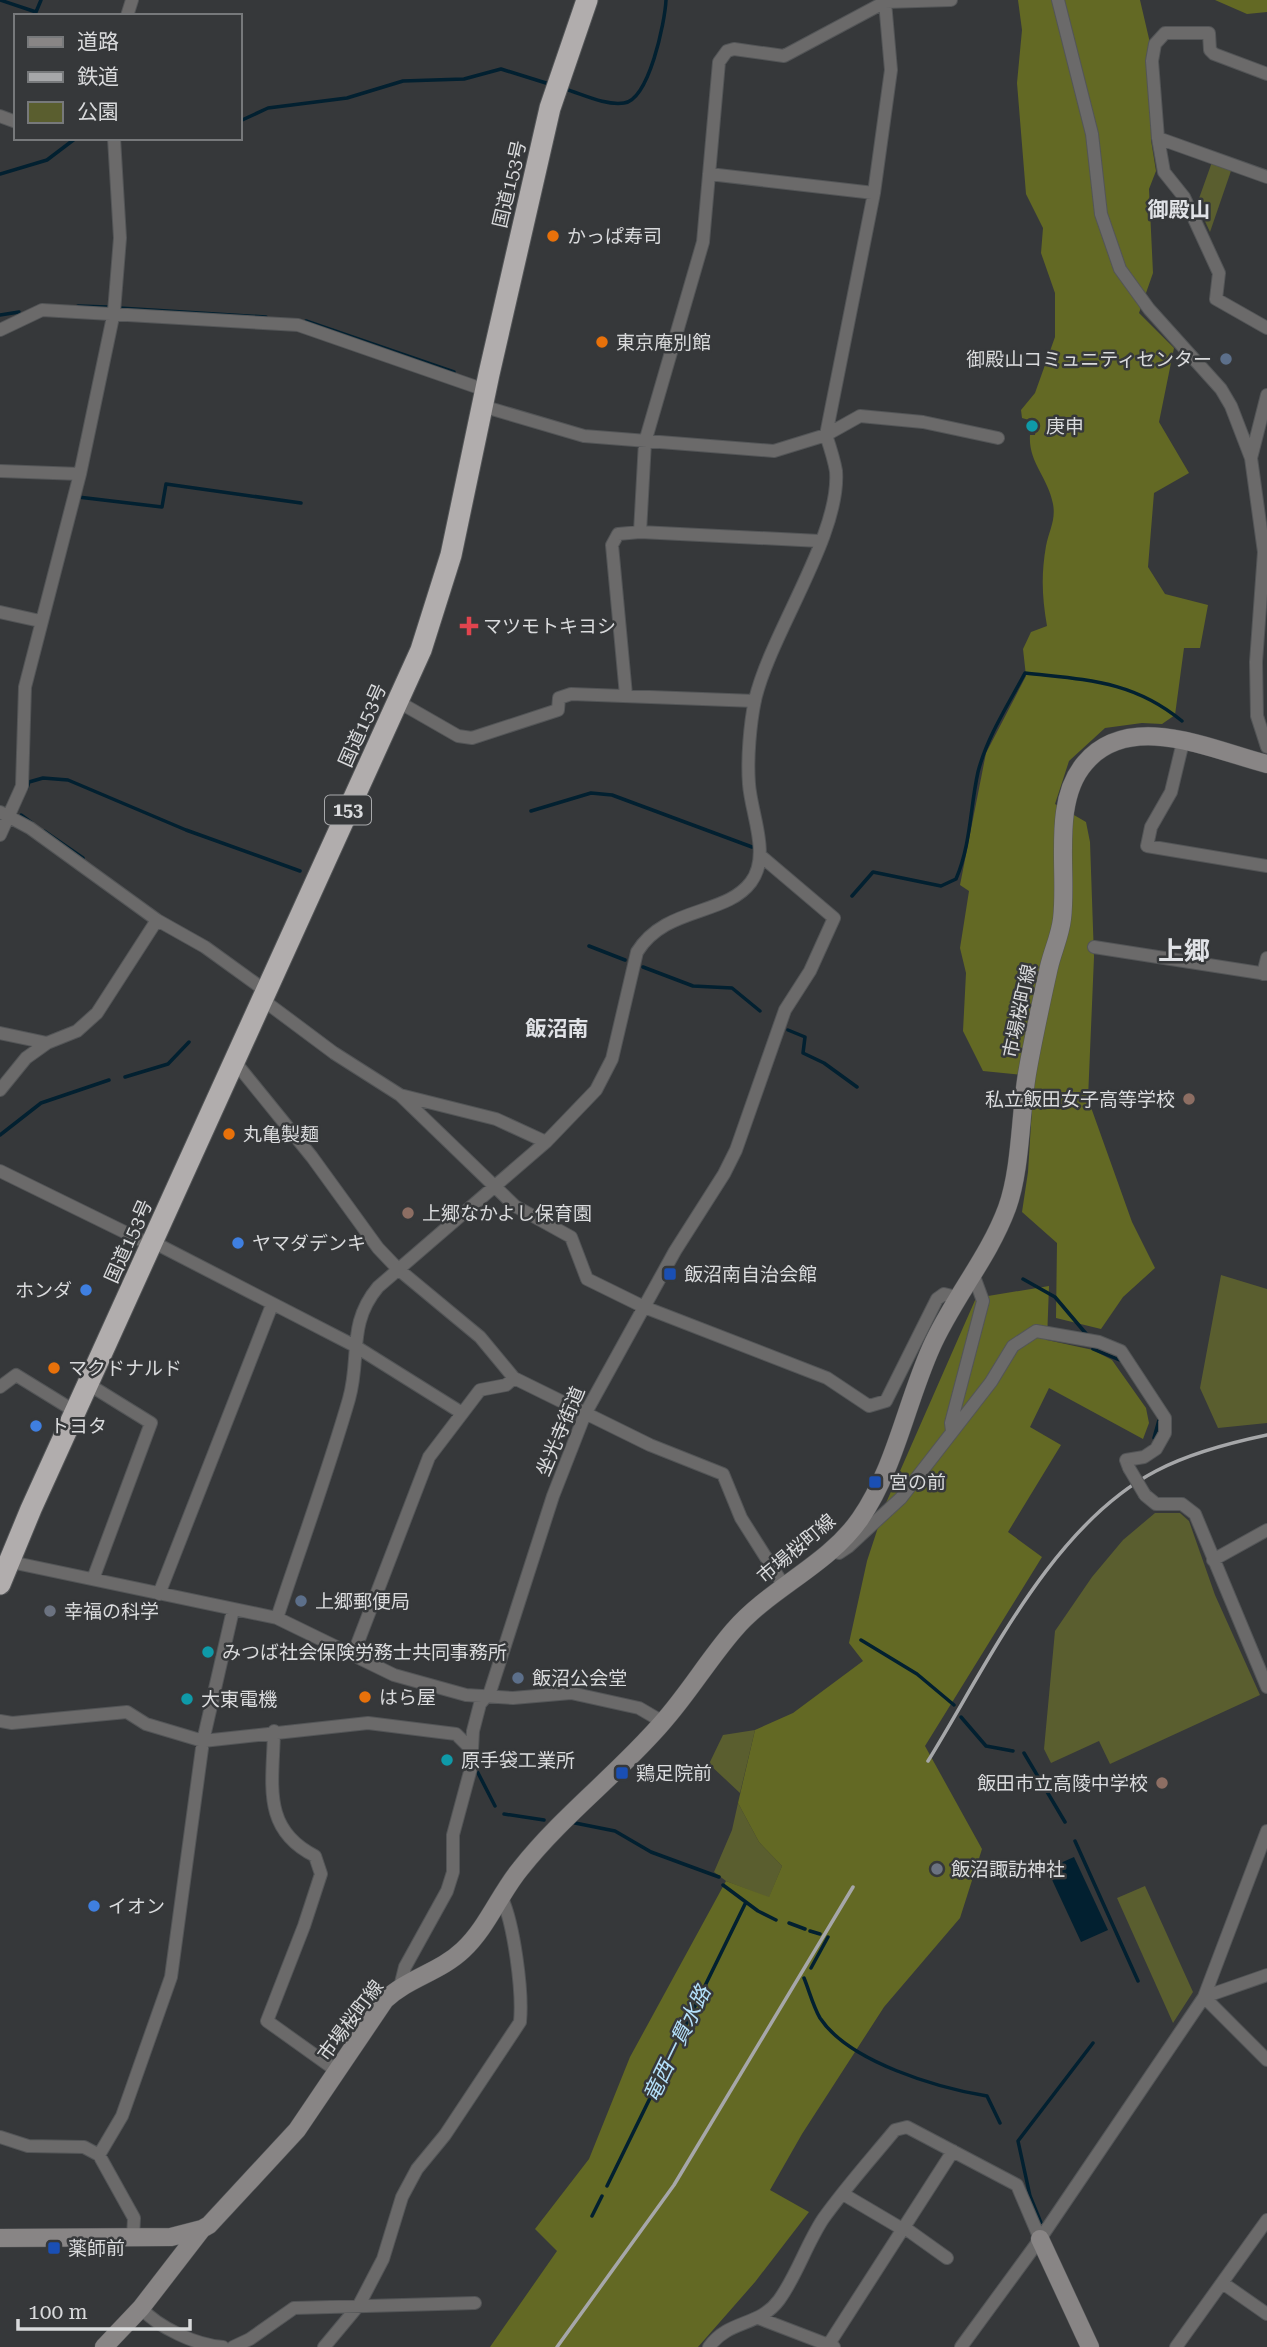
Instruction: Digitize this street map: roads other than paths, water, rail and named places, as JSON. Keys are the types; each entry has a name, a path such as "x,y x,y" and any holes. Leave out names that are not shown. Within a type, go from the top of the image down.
{"highway":[{"name":"国道153号","path":"0,1584 4,1560 76,1412 265,996 439,601 550,108 587,0"}],"main road":[{"name":"市場桜町線","path":"104,2347 141,2308 202,2229 209,2225 297,2130 385,2000 400,1987 446,1963 464,1950 501,1896 556,1826 663,1722 736,1628 830,1550 859,1521 872,1499 931,1348 956,1297 1000,1222 1013,1186 1027,1074 1051,961 1060,937 1064,904 1065,819 1073,782 1094,754 1125,738 1150,736 1183,742 1267,764"},
{"path":"0,2238 133,2238 184,2235 202,2229"},
{"path":"1040,2239 1090,2347"}],"street":[{"path":"640,532 645,442 703,242 719,62 727,51 734,49 784,56 885,2 951,0"},
{"path":"1058,0 1092,134 1101,214 1120,269 1149,309 1221,389 1231,406 1251,458 1264,552 1256,662 1257,716 1267,747"},
{"path":"277,1618 350,1395 355,1346 365,1305 378,1287 546,1142 586,1101 604,1077 611,1059 636,952 645,939 657,928 745,888 751,881 761,856 748,782 755,701 820,541 834,494 836,472 826,435 874,193 891,70 885,2"},
{"path":"1267,74 1214,54 1210,50 1209,33 1165,33 1155,44 1152,61 1158,138 1164,172 1184,197 1219,273 1216,299 1267,328"},
{"path":"1158,138 1267,177"},
{"path":"0,835 5,814 22,786 25,687 80,474 114,312 120,238 114,140"},
{"path":"709,174 874,193"},
{"path":"0,330 42,310 114,312 298,326 584,436 774,451 826,435 860,416 923,422 998,438"},
{"path":"1251,458 1267,395"},
{"path":"0,471 80,474"},
{"path":"626,695 612,545 618,534 640,532 820,541"},
{"path":"0,612 40,621"},
{"path":"397,701 458,736 472,738 558,710 559,698 571,694 755,701"},
{"path":"1183,742 1171,792 1151,827 1147,846 1267,866"},
{"path":"5,814 92,870 157,920 205,947 334,1053 400,1095 530,1217 571,1237 587,1279 644,1307 827,1377 869,1406 886,1401 937,1299 944,1294 956,1297"},
{"name":"坐光寺街道","path":"400,1987 405,1967 447,1891 453,1872 453,1835 471,1768 473,1731 484,1698 490,1692 553,1496 585,1414 736,1150 785,1010 810,971 834,918 761,856"},
{"path":"0,1090 26,1058 47,1043 77,1031 97,1013 157,920"},
{"path":"1094,947 1265,974 1267,958"},
{"path":"0,1033 47,1043"},
{"path":"235,1062 312,1157 378,1248 398,1269 480,1337 514,1378 666,1452 723,1474 741,1518 784,1586"},
{"path":"400,1095 496,1119 546,1142"},
{"path":"0,1171 355,1346 462,1413"},
{"path":"952,1431 951,1423 983,1301 972,1271"},
{"path":"159,1594 272,1305"},
{"path":"830,1550 839,1553 848,1547 901,1498 990,1382 1013,1346 1036,1331 1099,1342 1121,1352 1165,1418 1165,1433 1156,1448 1144,1457 1126,1461 1129,1468 1145,1495 1156,1504 1182,1504 1195,1514 1267,1687"},
{"path":"0,1387 16,1375 76,1412"},
{"path":"353,1655 429,1457 480,1390 506,1385 514,1378"},
{"path":"88,1384 151,1423 93,1578"},
{"path":"1213,1560 1267,1530"},
{"path":"4,1560 277,1618 394,1675 484,1698 571,1693 639,1708 663,1722"},
{"path":"99,2155 122,2116 171,1978 203,1741 233,1610"},
{"path":"0,1721 12,1723 127,1712 146,1724 203,1741 274,1731 368,1723 456,1734 472,1750"},
{"path":"274,1731 273,1791 279,1827 294,1845 315,1856 321,1874 267,2021 337,2071"},
{"path":"961,2347 1040,2239 1204,1997 1267,1831"},
{"path":"324,2347 359,2305 383,2259 402,2197 417,2169 445,2135 520,2022 522,2005 517,1968 501,1896"},
{"path":"1204,1997 1267,1975"},
{"path":"1204,1997 1267,2060"},
{"path":"761,2319 778,2301 823,2220 895,2130 907,2127 1017,2185 1040,2239"},
{"path":"0,2137 28,2146 84,2147 99,2155 134,2218 133,2238"},
{"path":"709,2347 720,2334 737,2324 761,2319 830,2346 953,2151"},
{"path":"843,2194 904,2229 947,2258"},
{"path":"1180,2345 1267,2220"},
{"path":"1224,2284 1267,2314"},
{"path":"233,2347 250,2339 294,2308 475,2303"},
{"path":"141,2308 152,2320 209,2346 223,2347"}],"water":[{"path":"1074,1857 1108,1930 1081,1942 1047,1869"}],"waterway":[{"path":"0,0 36,12 41,0"},
{"path":"565,89 610,103 624,103 633,99 641,89 654,59 666,0"},
{"path":"242,120 268,108 347,98 403,81 464,79 501,69 546,83"},
{"path":"0,174 47,160 73,140"},
{"path":"78,306 107,307"},
{"path":"119,308 266,317"},
{"path":"0,315 19,312"},
{"path":"306,321 454,372"},
{"path":"78,497 162,507 166,484 301,503"},
{"path":"852,896 873,872 941,886 956,879 965,853 975,785 982,759 998,721 1025,673 1108,684 1145,697 1182,721"},
{"path":"27,788 29,782 43,778 68,780 186,830 300,871"},
{"path":"531,811 591,793 612,795 752,847"},
{"path":"21,815 32,823"},
{"path":"44,831 83,858"},
{"path":"589,946 625,960"},
{"path":"643,967 693,986 732,988 760,1011"},
{"path":"788,1030 805,1037 803,1053 824,1063 857,1087"},
{"path":"125,1077 168,1064 189,1042"},
{"path":"0,1135 41,1103 109,1080"},
{"path":"1023,1279 1055,1297 1088,1336"},
{"path":"1093,1349 1122,1361"},
{"path":"1154,1438 1159,1420"},
{"path":"861,1640 917,1674 954,1705"},
{"path":"961,1717 986,1746 1013,1751"},
{"path":"1024,1753 1065,1822"},
{"path":"477,1771 495,1806"},
{"path":"504,1814 544,1820"},
{"path":"575,1823 615,1831 651,1852 719,1877"},
{"path":"1075,1841 1138,1981"},
{"name":"竜西一貫水路","path":"723,1885 758,1911 776,1920"},
{"name":"竜西一貫水路","path":"607,2186 746,1902"},
{"path":"789,1923 805,1929"},
{"path":"810,1931 820,1934"},
{"path":"811,1968 828,1937"},
{"path":"804,1978 820,2018 833,2034 851,2048 896,2071 944,2087 987,2096 1000,2123"},
{"path":"1041,2223 1030,2196 1018,2141 1093,2043"},
{"name":"竜西一貫水路","path":"592,2216 602,2196"}],"railway":[{"path":"928,1761 1025,1600 1085,1526 1119,1495 1156,1471 1210,1449 1267,1435"},
{"path":"557,2347 674,2185 853,1887"}],"place":[{"name":"かっぱ寿司","path":"553,236"},
{"name":"東京庵別館","path":"602,342"},
{"name":"御殿山コミュニティセンター","path":"1226,359"},
{"name":"庚申","path":"1032,426"},
{"name":"マツモトキヨシ","path":"469,626"},
{"name":"私立飯田女子高等学校","path":"1189,1099"},
{"name":"丸亀製麺","path":"229,1134"},
{"name":"上郷なかよし保育園","path":"408,1213"},
{"name":"ヤマダデンキ","path":"238,1243"},
{"name":"飯沼南自治会館","path":"670,1274"},
{"name":"ホンダ","path":"86,1290"},
{"name":"マクドナルド","path":"54,1368"},
{"name":"トヨタ","path":"36,1426"},
{"name":"宮の前","path":"875,1482"},
{"name":"上郷郵便局","path":"301,1601"},
{"name":"幸福の科学","path":"50,1611"},
{"name":"みつば社会保険労務士共同事務所","path":"208,1652"},
{"name":"飯沼公会堂","path":"518,1678"},
{"name":"はら屋","path":"365,1697"},
{"name":"大東電機","path":"187,1699"},
{"name":"原手袋工業所","path":"447,1760"},
{"name":"鶏足院前","path":"622,1773"},
{"name":"飯田市立高陵中学校","path":"1162,1783"},
{"name":"飯沼諏訪神社","path":"937,1869"},
{"name":"イオン","path":"94,1906"},
{"name":"薬師前","path":"54,2248"}],"district":[{"name":"御殿山","path":"1179,210"},
{"name":"上郷","path":"1184,951"},
{"name":"飯沼南","path":"557,1029"}]}
